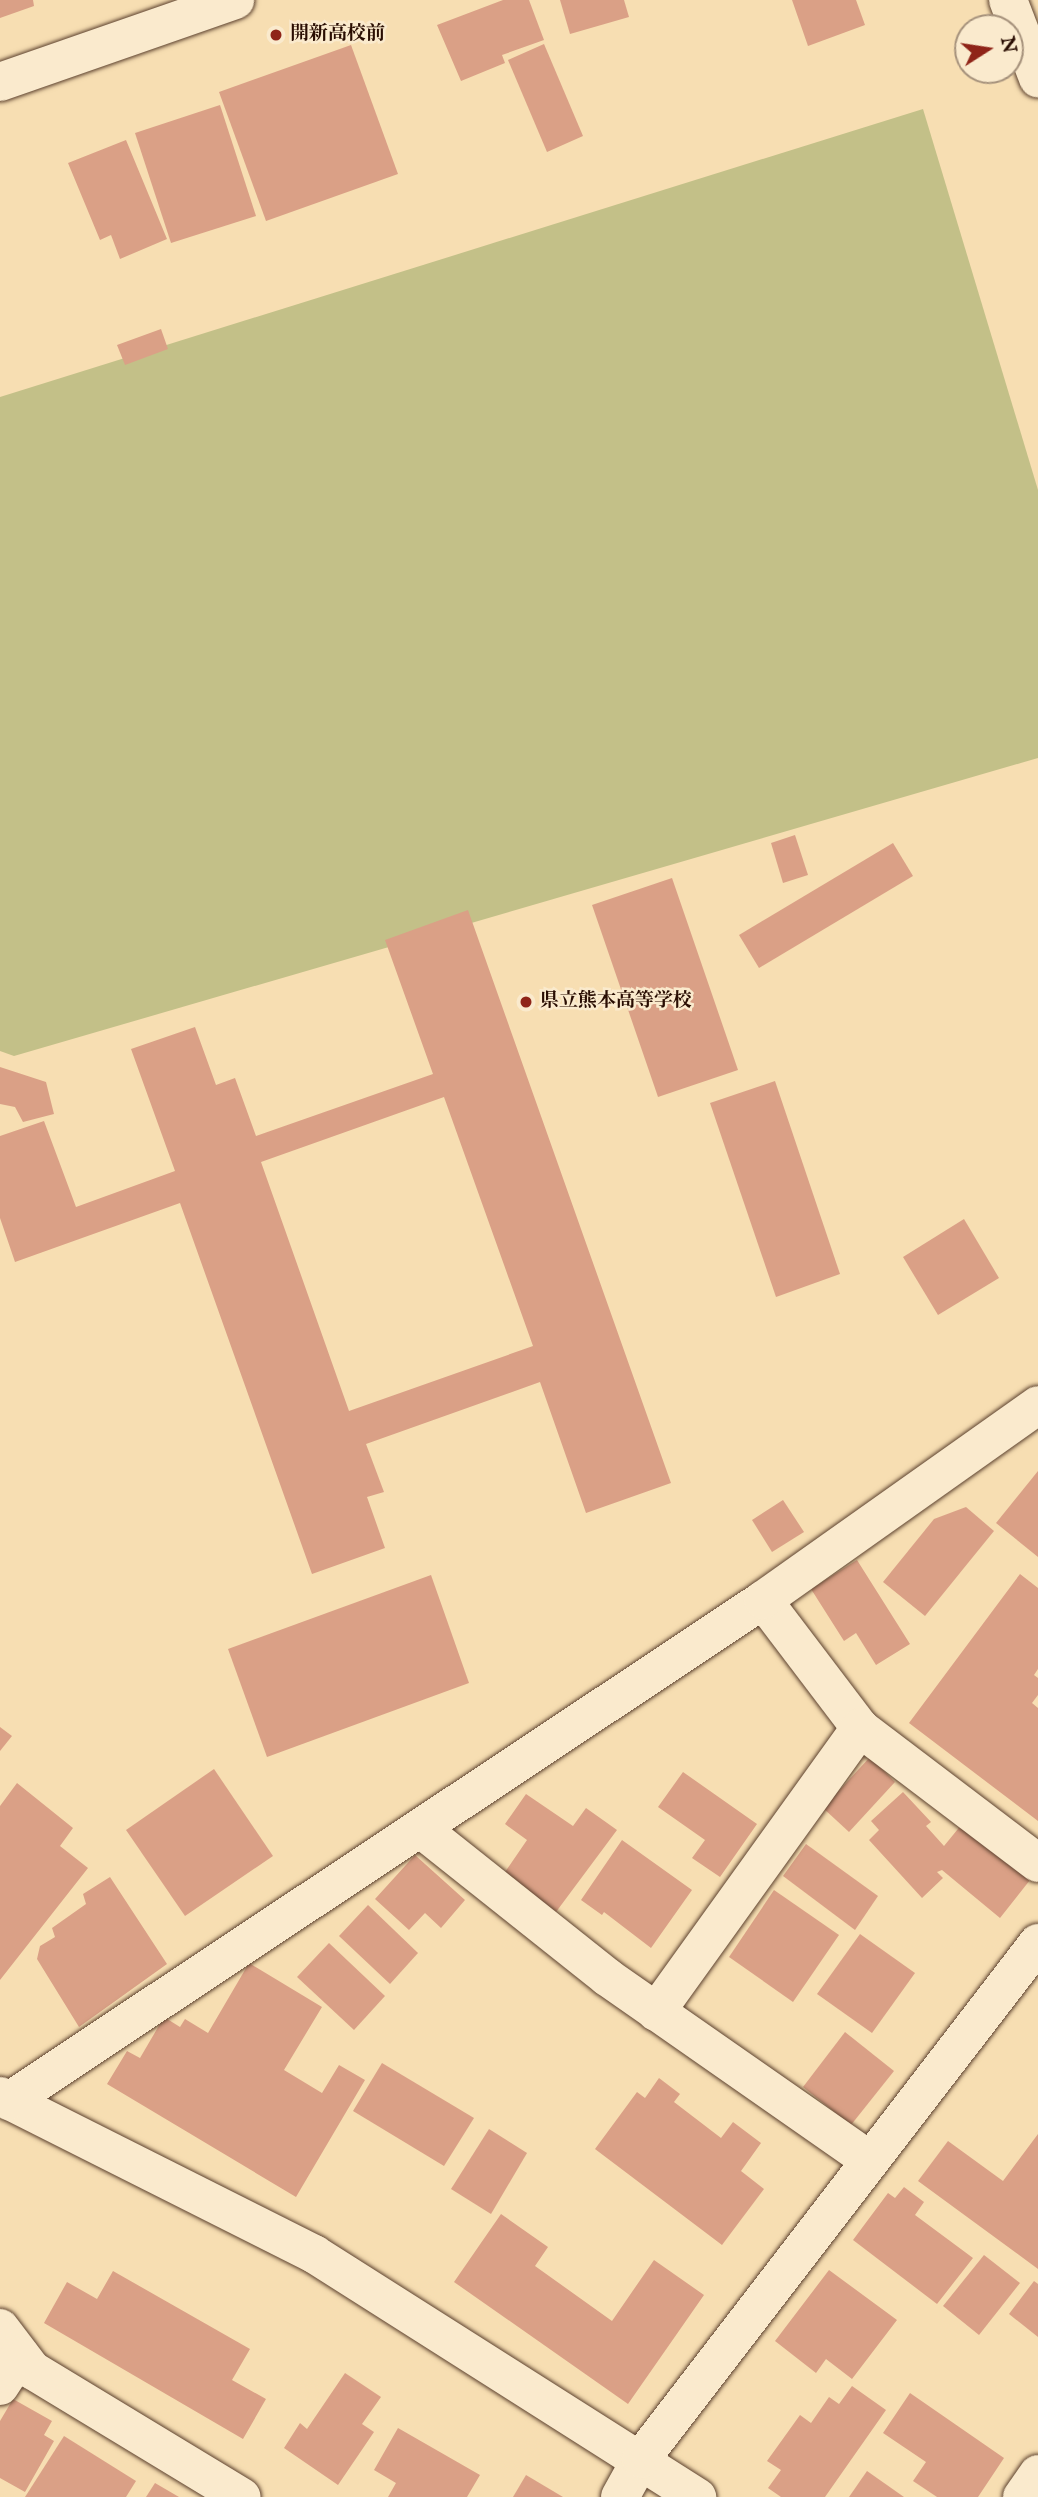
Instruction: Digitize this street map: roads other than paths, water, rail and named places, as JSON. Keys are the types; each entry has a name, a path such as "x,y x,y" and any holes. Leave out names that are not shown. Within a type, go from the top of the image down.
{"street":[{"path":"0,82 235,0"},
{"path":"1008,0 1038,78"},
{"path":"5,2099 421,1829 763,1600 1038,1405"},
{"path":"763,1600 860,1728 1038,1863"},
{"path":"656,2012 860,1728"},
{"path":"421,1829 656,2012 869,2160"},
{"path":"620,2497 641,2459 1038,1942"},
{"path":"5,2099 314,2254 697,2497"},
{"path":"0,2386 10,2341"},
{"path":"10,2341 32,2370 242,2497"},
{"path":"1022,2497 1038,2474"}],"place":[{"name":"開新高校前","path":"276,35"},
{"name":"県立熊本高等学校","path":"526,1002"}]}
